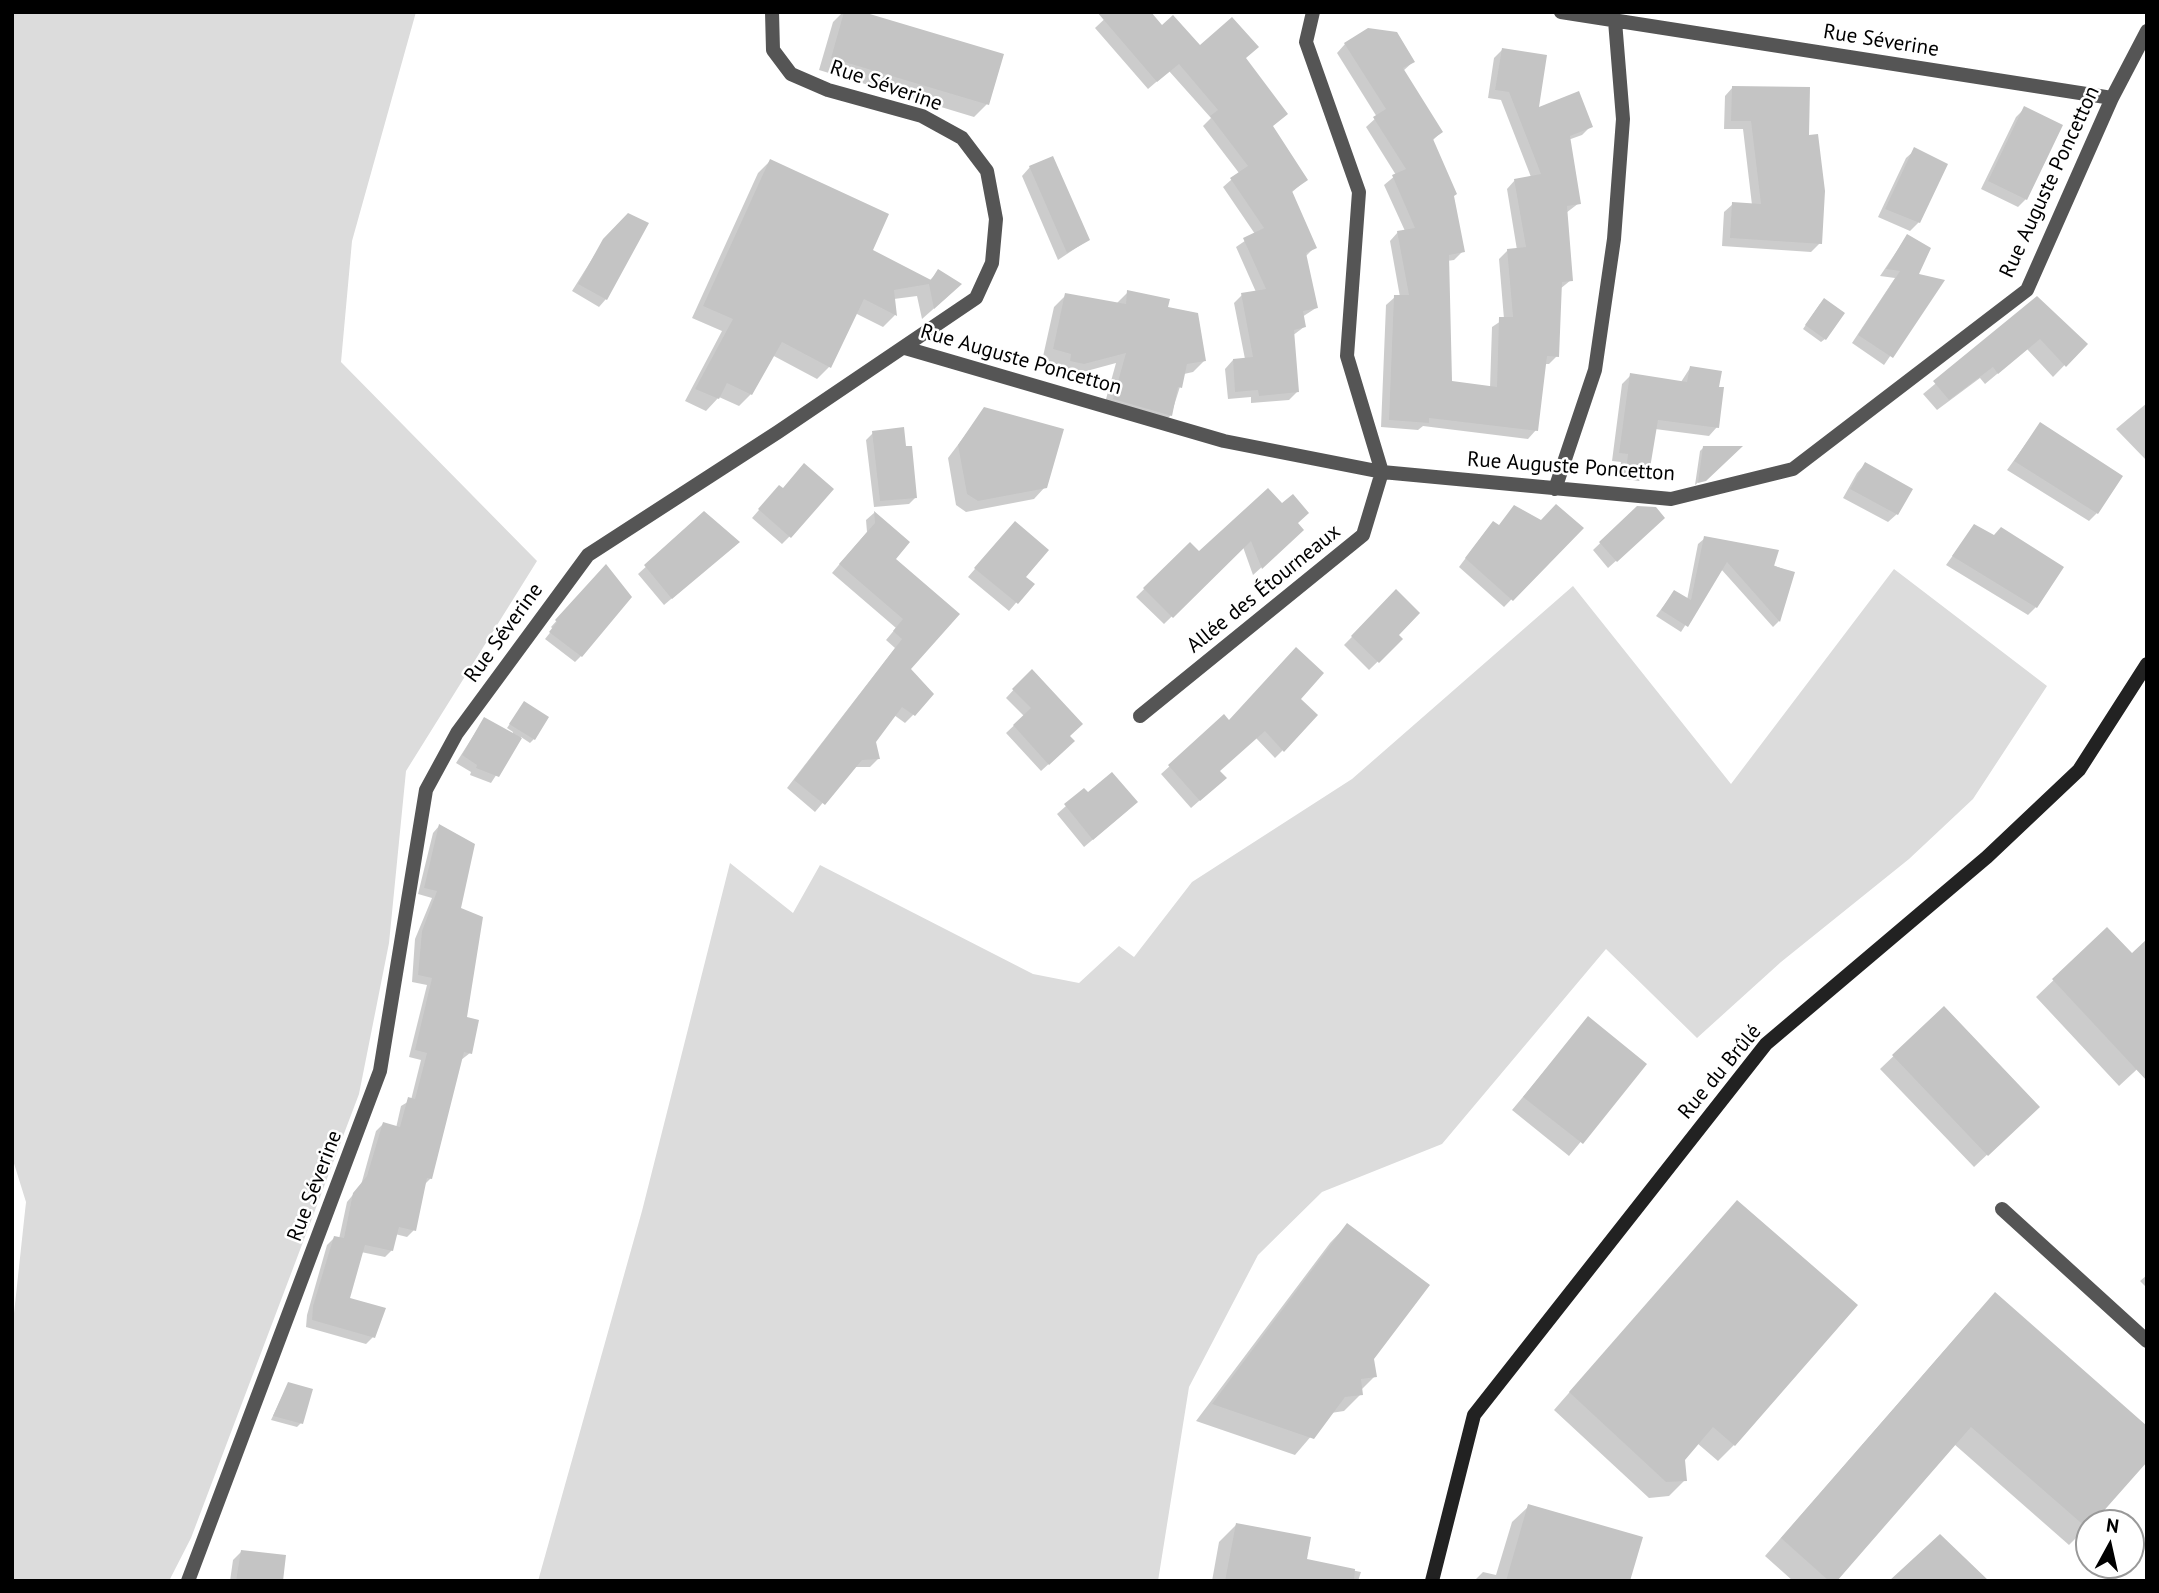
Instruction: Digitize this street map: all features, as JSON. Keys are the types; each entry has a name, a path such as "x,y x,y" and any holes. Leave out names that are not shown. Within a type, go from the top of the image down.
{"main road":[{"name":"Rue du Brûlé","path":"1432,1581 1474,1415 1482,1404 1766,1044 1987,858 2079,770 2147,664"}],"street":[{"name":"Rue Séverine","path":"188,1581 380,1071 426,790 457,733 588,555 905,348 976,298 992,262 996,219 987,171 962,138 922,116 828,90 791,74 773,50 772,12"},
{"path":"1313,12 1306,42 1359,192 1347,356 1382,472"},
{"name":"Rue Séverine","path":"1560,12 2112,98"},
{"path":"1555,489 1595,370 1614,239 1623,119 1615,21"},
{"name":"Rue Auguste Poncetton","path":"905,348 1224,441 1382,472 1671,499 1793,469 2027,290 2112,98 2147,31"},
{"name":"Allée des Étourneaux","path":"1140,716 1363,535 1382,472"},
{"path":"2002,1209 2147,1341"}],"shaded area":[{"path":"12,12 416,12 352,241 341,362 537,561 406,771 389,943 359,1094 191,1538 169,1581 12,1581 12,1332 26,1202 12,1157"},
{"path":"1894,569 2047,686 1973,799 1909,859 1781,962 1697,1038 1606,949 1442,1144 1322,1192 1258,1255 1189,1387 1158,1581 538,1581 642,1211 730,863 793,913 820,865 1033,974 1079,983 1119,946 1134,957 1192,882 1352,779 1573,586 1731,784"}],"building":[{"path":"844,12 863,12 1004,54 989,105 831,58"},
{"path":"1097,12 1151,12 1162,25 1173,15 1200,45 1232,17 1259,47 1246,58 1288,114 1273,126 1308,180 1292,191 1317,248 1306,253 1318,308 1303,311 1306,327 1294,330 1299,392 1259,396 1258,390 1235,392 1233,359 1253,357 1241,293 1266,289 1243,238 1264,228 1230,178 1248,166 1210,116 1218,110 1179,64 1157,82"},
{"path":"1368,28 1397,32 1415,62 1403,68 1443,132 1433,139 1457,194 1454,196 1465,252 1449,255 1452,381 1497,387 1499,317 1513,317 1507,249 1526,247 1514,179 1541,174 1509,92 1495,90 1502,48 1547,55 1539,107 1579,91 1593,127 1570,136 1581,204 1567,206 1573,281 1562,282 1559,357 1547,356 1538,431 1429,418 1429,423 1389,420 1394,295 1409,295 1397,231 1415,228 1392,175 1406,169 1373,117 1386,109 1344,43"},
{"path":"1732,86 1810,87 1809,135 1818,134 1825,191 1822,244 1730,238 1732,202 1761,204 1751,121 1731,121"},
{"path":"2024,106 2063,125 2027,200 1988,181"},
{"path":"1914,147 1948,164 1920,223 1885,209"},
{"path":"1053,156 1090,240 1067,253 1029,166"},
{"path":"770,159 889,214 873,250 931,280 938,269 962,284 934,309 929,284 894,290 897,316 864,299 831,368 782,342 752,395 727,383 719,399 695,389 733,319 703,306"},
{"path":"628,213 649,223 607,300 578,284 603,239"},
{"path":"1907,234 1931,248 1919,274 1945,280 1893,358 1858,335 1900,271 1886,269"},
{"path":"1127,290 1170,299 1168,307 1198,313 1206,361 1187,364 1182,388 1178,387 1172,416 1113,399 1126,353 1084,364 1070,361 1071,354 1053,349 1065,293 1126,304"},
{"path":"2037,296 2088,344 2066,367 2040,339 1998,374 1993,367 1949,400 1933,381"},
{"path":"1824,298 1845,313 1826,340 1805,325"},
{"path":"1690,366 1722,371 1719,387 1724,387 1719,428 1658,420 1649,474 1626,470 1628,454 1619,453 1630,373 1687,382"},
{"path":"984,407 1064,429 1047,488 978,501 967,494 958,445"},
{"path":"2040,422 2123,476 2098,514 2014,461"},
{"path":"904,427 906,446 912,446 917,498 880,501 872,431"},
{"path":"1703,446 1743,446 1706,481 1698,483"},
{"path":"1865,462 1913,489 1898,515 1850,489"},
{"path":"804,463 834,489 791,538 758,509 779,485 783,488"},
{"path":"1268,488 1282,503 1293,494 1309,513 1298,523 1304,530 1262,569 1251,541 1173,618 1143,588 1190,542 1199,551"},
{"path":"1556,504 1584,528 1513,601 1465,558 1493,521 1499,525 1514,505 1541,520"},
{"path":"1637,506 1656,507 1665,518 1617,562 1599,542"},
{"path":"704,511 740,542 672,599 644,565"},
{"path":"874,511 910,542 896,559 960,614 911,669 934,694 915,716 902,707 876,742 880,759 862,760 825,805 794,780 902,639 893,631 903,619 839,564 875,523"},
{"path":"1015,521 1049,550 1026,577 1035,584 1018,604 974,568"},
{"path":"1974,524 1994,535 2001,527 2064,567 2037,608 1952,556"},
{"path":"1704,536 1779,550 1774,566 1795,572 1780,622 1727,562 1688,627 1661,610 1674,590 1691,600"},
{"path":"606,564 632,597 582,657 549,632 557,622 555,620"},
{"path":"1396,589 1420,613 1399,635 1403,639 1379,663 1351,636"},
{"path":"1296,647 1324,673 1301,699 1318,715 1284,752 1265,731 1220,771 1227,778 1200,801 1168,765 1224,714 1229,720"},
{"path":"1032,669 1083,724 1070,736 1075,741 1049,765 1013,725 1031,708 1012,689"},
{"path":"524,701 549,717 535,740 509,724"},
{"path":"484,717 522,738 499,777 476,768 477,765 462,755"},
{"path":"1112,772 1138,802 1093,840 1064,804 1084,788 1088,792"},
{"path":"439,824 475,844 461,908 483,917 467,1017 479,1020 472,1054 464,1052 432,1179 427,1178 416,1231 399,1227 393,1251 365,1245 350,1298 386,1308 375,1338 312,1320 313,1306 334,1236 344,1238 353,1193 367,1176 383,1122 400,1127 408,1097 415,1099 427,1053 415,1050 432,978 418,975 422,931 437,891 424,888"},
{"path":"2107,927 2132,953 2147,939 2147,1081 2052,979"},
{"path":"1944,1006 2040,1107 1988,1156 1892,1055"},
{"path":"1588,1016 1647,1064 1583,1144 1523,1097"},
{"path":"1737,1200 1858,1305 1735,1446 1713,1427 1685,1460 1687,1481 1666,1482 1569,1392"},
{"path":"1347,1223 1430,1285 1374,1359 1377,1377 1361,1379 1363,1395 1345,1397 1314,1439 1212,1404"},
{"path":"1995,1292 2147,1426 2147,1462 2105,1509 2075,1509 2075,1518 1971,1427 1837,1581 1829,1581 1781,1538"},
{"path":"288,1382 313,1389 303,1424 273,1416"},
{"path":"1528,1504 1643,1537 1630,1581 1506,1581"},
{"path":"1236,1523 1311,1537 1307,1559 1355,1569 1354,1581 1225,1581"},
{"path":"1940,1534 1989,1581 1889,1581"},
{"path":"241,1550 286,1555 283,1581 236,1581"}]}
